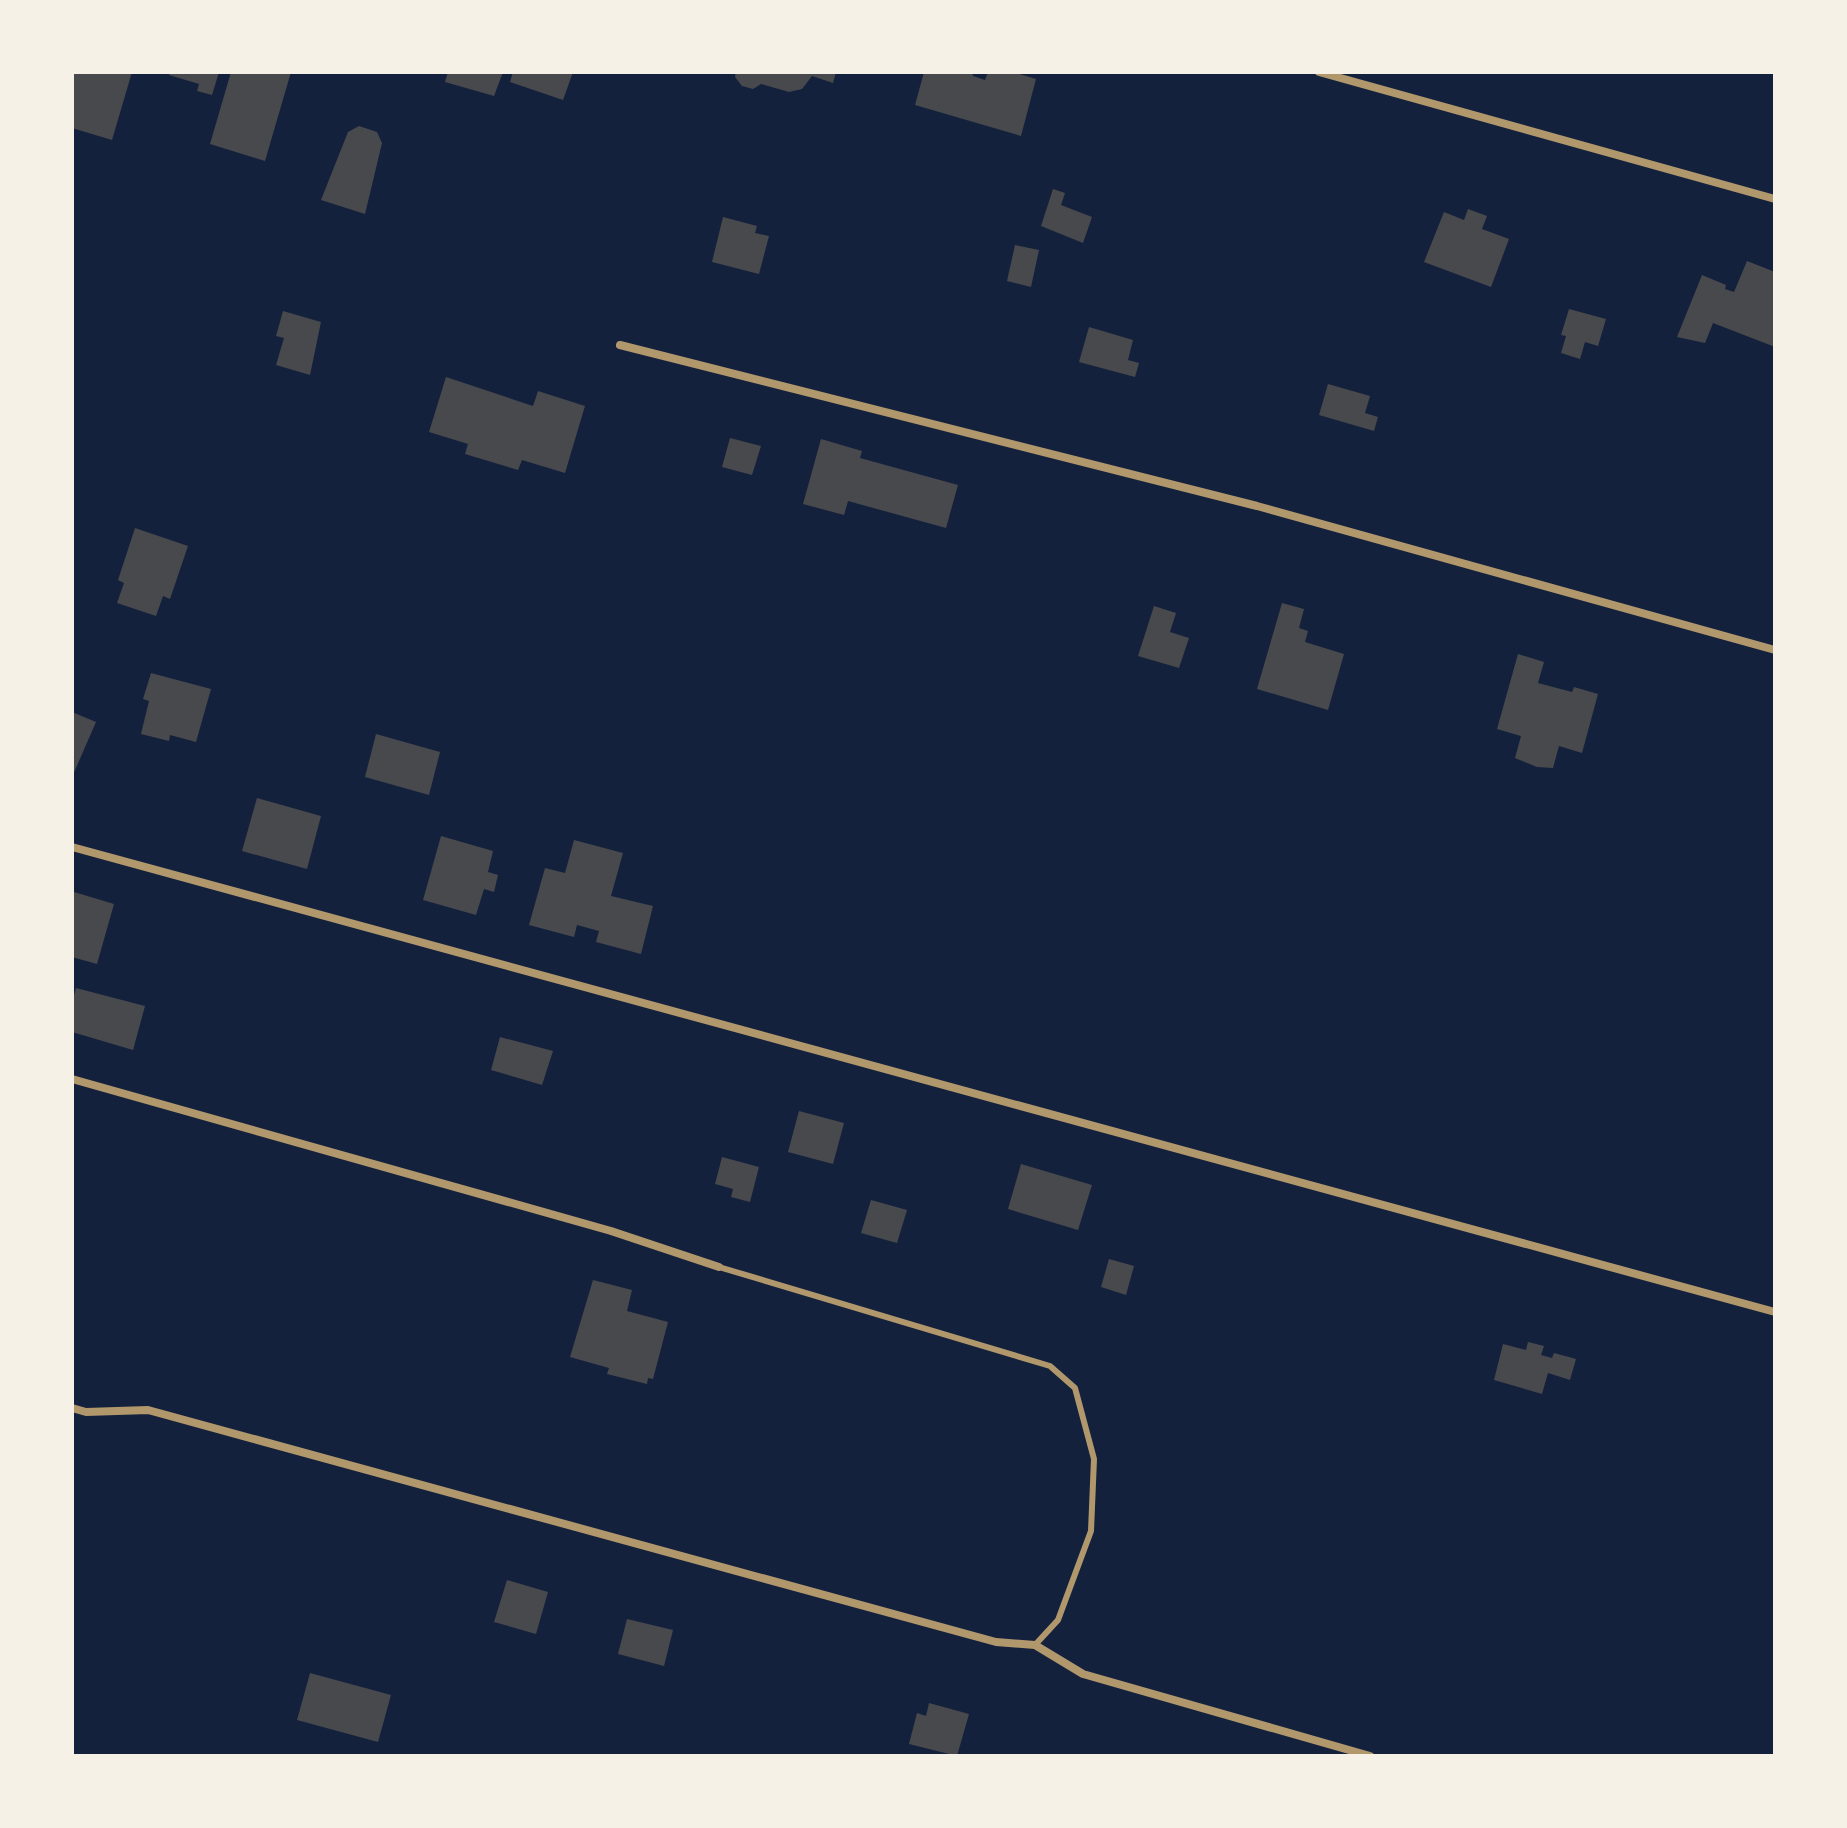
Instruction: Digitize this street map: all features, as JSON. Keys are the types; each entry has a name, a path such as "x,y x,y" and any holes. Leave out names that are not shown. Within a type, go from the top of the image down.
{"street":[{"path":"1319,72 1775,199"},
{"path":"620,345 1257,506 1775,650"},
{"path":"72,847 1775,1312"},
{"path":"72,1079 611,1231 719,1267"},
{"path":"72,1408 86,1412 148,1410 996,1642 1035,1645 1083,1674 1370,1756"}],"lane":[{"path":"719,1267 1050,1366 1075,1388 1094,1459 1091,1531 1058,1620 1035,1645"}],"building":[{"path":"72,72 132,72 112,140 72,128"},
{"path":"170,72 219,72 212,95 197,91 199,84 169,75"},
{"path":"231,72 291,72 265,161 210,144"},
{"path":"448,72 503,72 494,96 445,82"},
{"path":"513,72 573,72 563,100 510,82"},
{"path":"736,72 836,72 833,83 812,76 802,89 789,92 761,84 753,89 742,86 735,77"},
{"path":"924,72 972,72 973,76 985,80 988,72 1013,72 1036,79 1021,136 915,105"},
{"path":"359,126 377,132 382,143 365,214 321,200 348,132"},
{"path":"1053,189 1065,193 1061,205 1092,217 1083,243 1041,226"},
{"path":"1468,209 1487,216 1482,229 1509,239 1491,287 1424,262 1444,212 1464,220"},
{"path":"723,217 757,226 755,233 769,236 759,274 712,262"},
{"path":"1015,245 1039,250 1031,287 1007,281"},
{"path":"1747,261 1775,272 1775,347 1713,323 1705,343 1677,337 1702,275 1726,285 1725,289 1734,292"},
{"path":"1569,309 1606,319 1598,346 1585,342 1580,359 1561,353 1566,336 1561,335"},
{"path":"283,311 321,322 310,375 276,365 284,338 276,336"},
{"path":"1089,327 1133,340 1128,360 1139,363 1135,377 1079,362"},
{"path":"446,377 533,406 538,391 585,406 565,473 522,460 518,470 465,454 468,444 429,432"},
{"path":"1328,384 1370,396 1365,413 1378,417 1374,431 1319,415"},
{"path":"730,438 761,446 752,475 722,467"},
{"path":"821,439 862,451 860,458 958,485 946,528 848,501 844,515 803,504"},
{"path":"135,528 188,546 170,599 163,596 156,616 117,603 124,583 118,580"},
{"path":"1282,603 1304,609 1299,628 1308,631 1305,642 1344,654 1328,710 1257,689"},
{"path":"1154,606 1176,613 1170,632 1189,638 1179,668 1138,656"},
{"path":"1518,654 1544,662 1538,683 1572,692 1574,687 1598,694 1582,753 1559,746 1553,768 1537,767 1515,758 1521,736 1497,729"},
{"path":"151,673 211,689 196,742 170,735 169,741 141,734 149,701 143,699"},
{"path":"72,712 96,722 72,777"},
{"path":"376,734 440,752 429,795 365,777"},
{"path":"257,798 321,816 307,869 242,851"},
{"path":"441,836 493,851 488,872 498,875 494,892 484,889 476,915 423,900"},
{"path":"574,840 623,853 611,896 653,906 641,954 596,942 599,931 577,925 574,937 529,925 545,868 565,873"},
{"path":"74,892 114,904 97,964 72,957"},
{"path":"76,988 145,1006 133,1050 72,1032 72,1002"},
{"path":"500,1037 553,1051 542,1085 491,1070"},
{"path":"799,1111 844,1123 833,1164 788,1152"},
{"path":"722,1157 759,1167 750,1202 731,1197 733,1189 715,1184"},
{"path":"1021,1164 1092,1185 1078,1230 1008,1209"},
{"path":"871,1200 907,1210 897,1243 861,1233"},
{"path":"1109,1259 1134,1266 1126,1295 1101,1287"},
{"path":"593,1280 632,1290 627,1311 668,1322 653,1379 648,1378 647,1384 607,1374 609,1368 570,1357"},
{"path":"1528,1342 1544,1346 1541,1355 1552,1358 1554,1353 1576,1359 1570,1380 1548,1373 1542,1394 1494,1380 1503,1344 1526,1350"},
{"path":"507,1580 548,1592 536,1634 494,1622"},
{"path":"627,1619 673,1630 664,1666 618,1654"},
{"path":"310,1673 391,1695 378,1742 297,1720"},
{"path":"929,1703 969,1714 957,1756 909,1744 917,1713 926,1716"}]}
